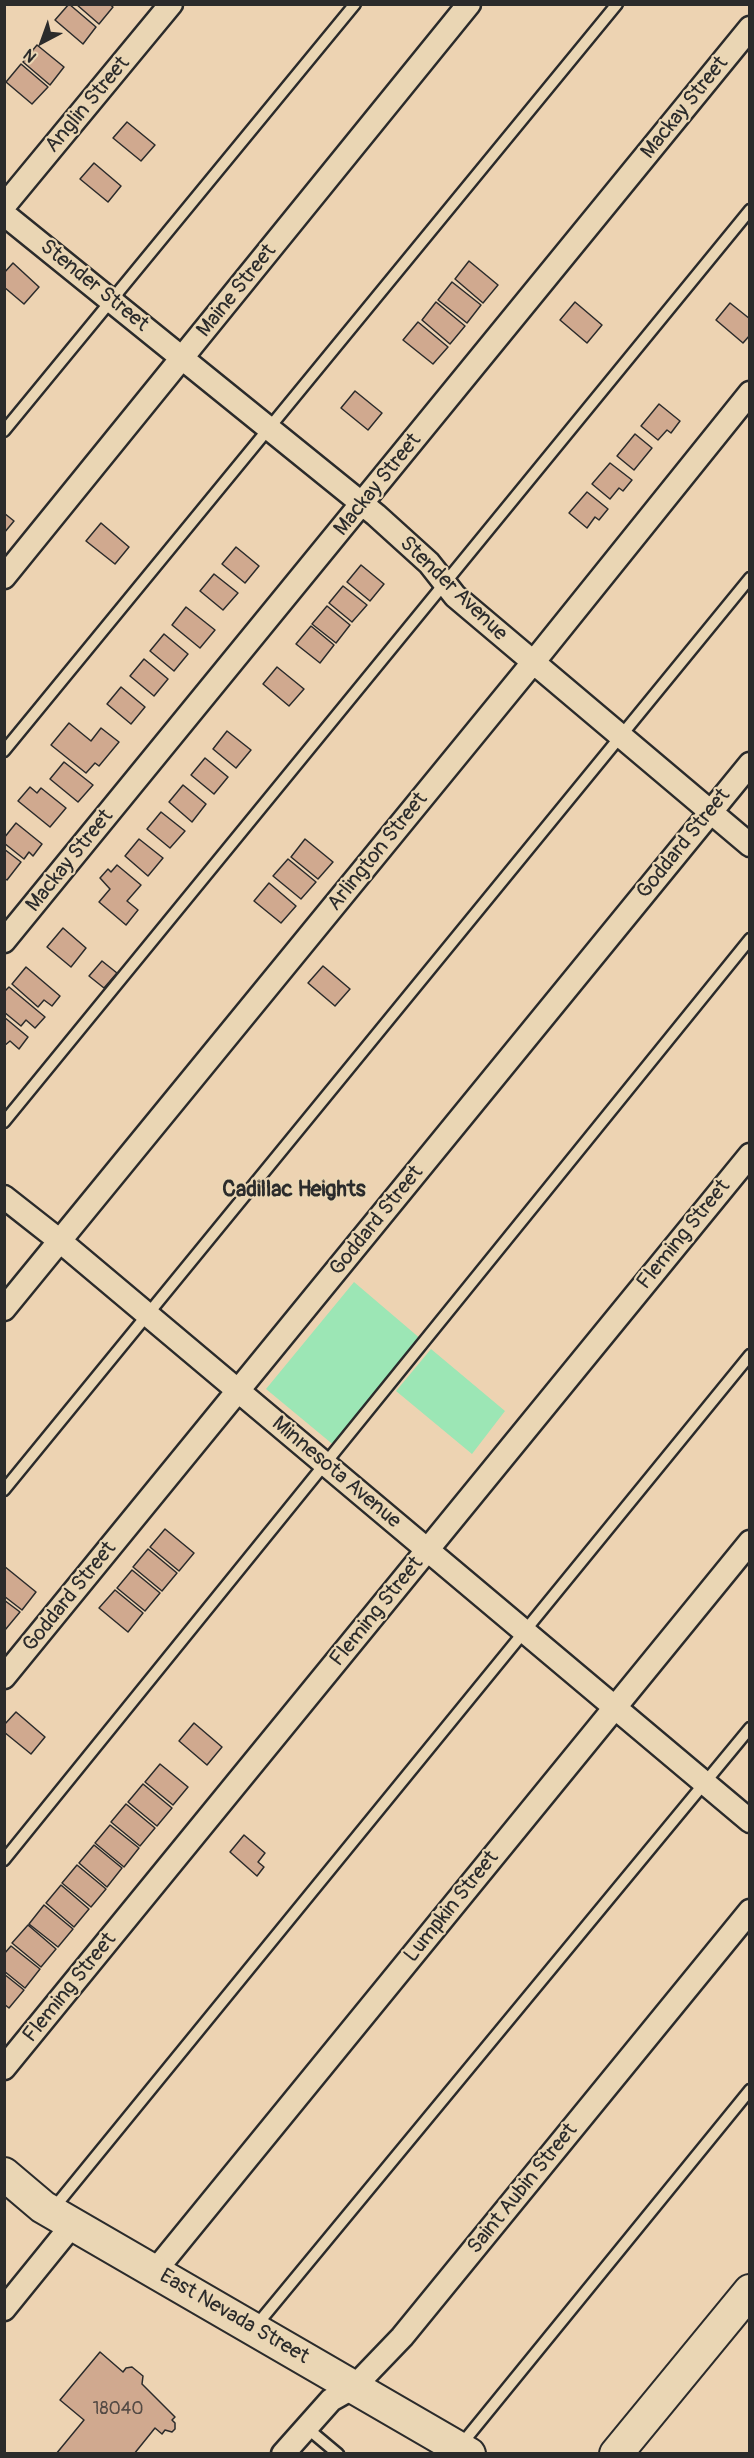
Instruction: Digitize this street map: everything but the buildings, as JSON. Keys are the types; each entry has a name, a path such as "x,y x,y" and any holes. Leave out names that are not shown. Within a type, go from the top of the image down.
{"street":[{"name":"Anglin Street","path":"4,206 171,4"},
{"name":"Maine Street","path":"4,577 469,4"},
{"name":"Mackay Street","path":"4,941 750,28"},
{"name":"Stender Street","path":"4,214 183,358"},
{"name":"Stender Avenue","path":"183,358 362,504 429,563 445,585 750,845"},
{"name":"Arlington Street","path":"4,1309 750,393"},
{"name":"Goddard Street","path":"4,1677 750,764"},
{"name":"Fleming Street","path":"4,2068 750,1155"},
{"name":"Minnesota Avenue","path":"4,1197 60,1241 750,1821"},
{"name":"Lumpkin Street","path":"155,2271 750,1542"},
{"name":"Saint Aubin Street","path":"283,2454 331,2400 354,2387 402,2337 750,1911"},
{"name":"East Nevada Street","path":"4,2174 62,2218 464,2451"},
{"path":"4,2309 62,2218"},
{"path":"616,2454 750,2291"}],"lane":[{"path":"4,431 355,4"},
{"path":"4,751 617,4"},
{"path":"4,1122 750,210"},
{"path":"4,1490 750,578"},
{"path":"4,1860 750,939"},
{"path":"62,2218 525,1632 750,1355"},
{"path":"254,2329 750,1728"},
{"path":"464,2451 750,2090"},
{"path":"307,2428 338,2454"}],"green space":[{"path":"354,1282 422,1340 336,1447 266,1389"},
{"path":"431,1349 505,1411 472,1454 396,1391"}],"district":[{"name":"Cadillac Heights","path":"294,1190"}]}
